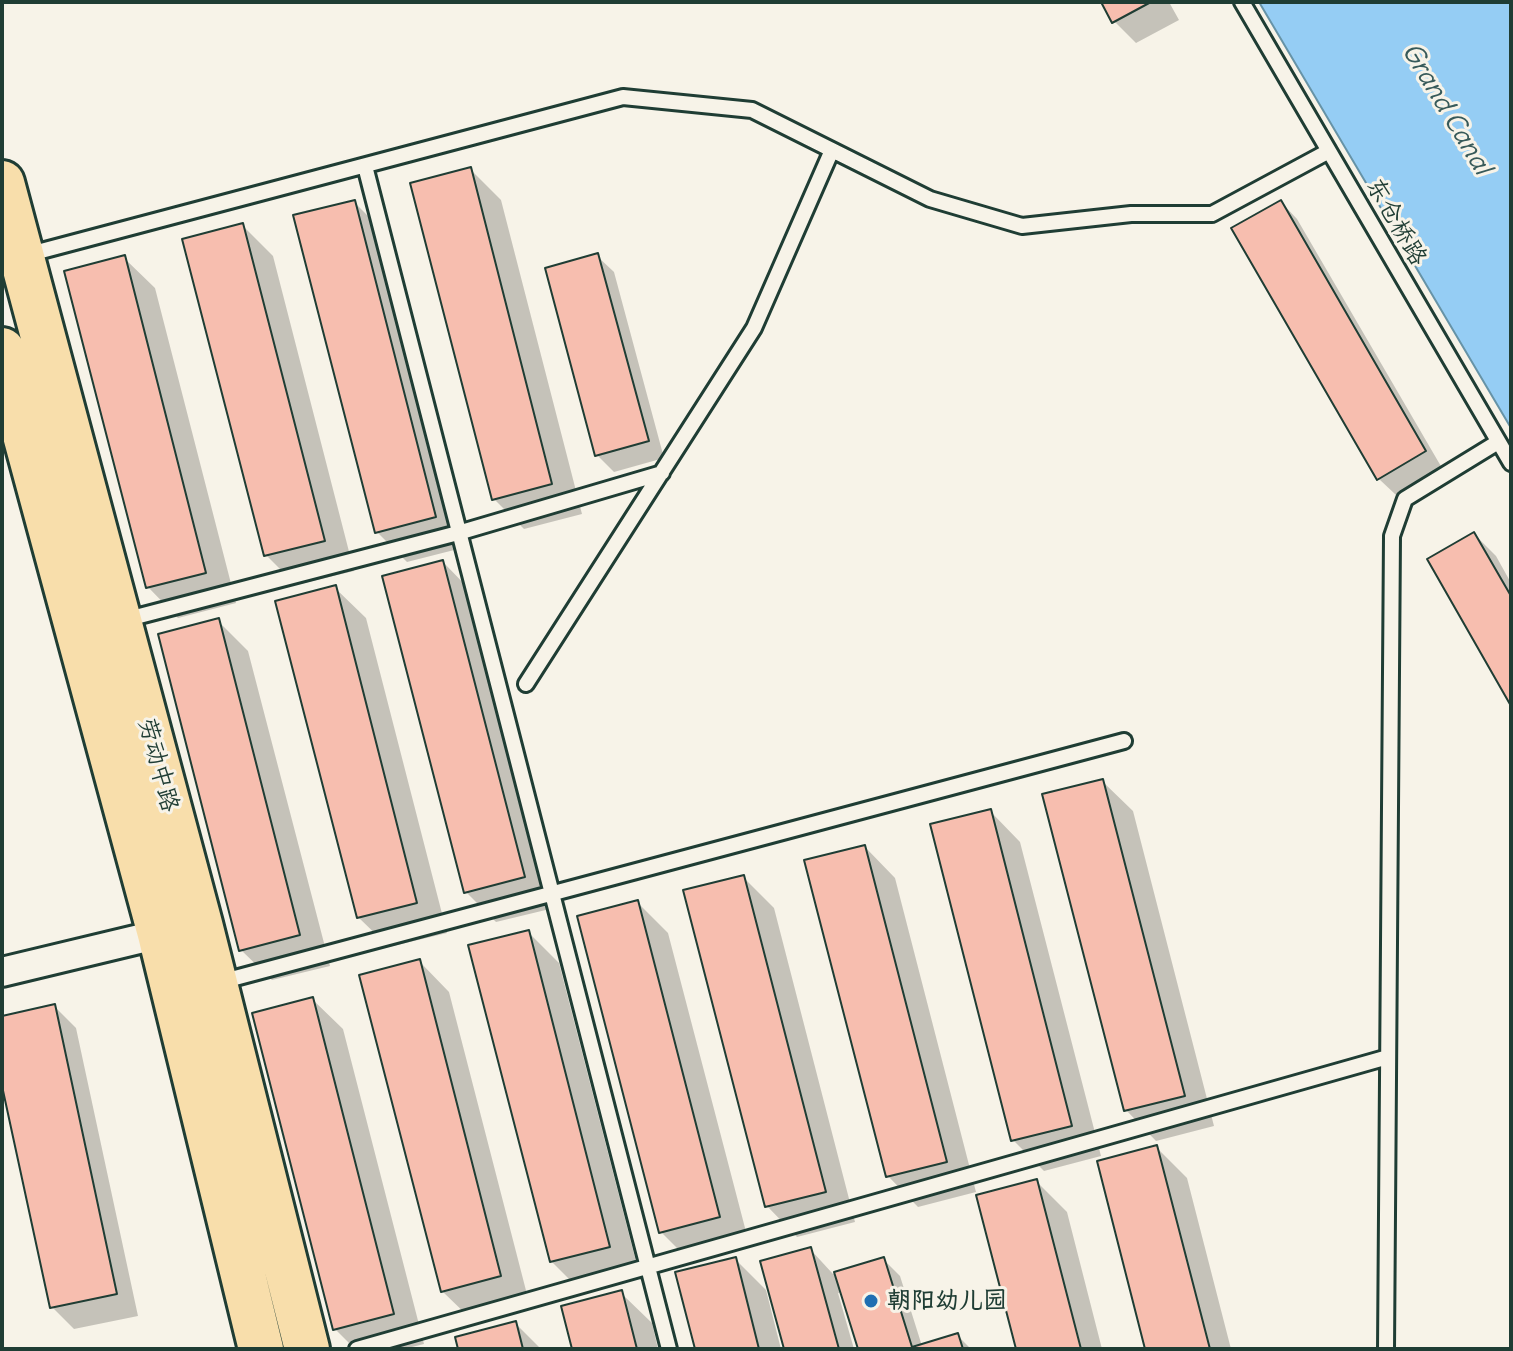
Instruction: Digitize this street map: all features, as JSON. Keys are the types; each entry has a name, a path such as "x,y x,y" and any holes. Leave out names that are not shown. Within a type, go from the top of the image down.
{"main road":[{"name":"劳动中路","path":"2,183 215,983 307,1349"},
{"name":"劳动中路","path":"2,350 160,934 261,1349"}],"street":[{"path":"2,972 160,934"}],"lane":[{"name":"东仓桥路","path":"1242,2 1511,463"},
{"path":"22,256 623,97 752,110 930,199 1022,226 1131,214 1212,214 1329,151"},
{"path":"526,684 754,328 832,150"},
{"path":"365,166 669,1349"},
{"path":"1386,1349 1392,536 1405,499 1498,442"},
{"path":"120,621 458,533 662,473"},
{"path":"215,983 1124,741"},
{"path":"357,1349 1388,1057"}],"water":[{"name":"Grand Canal","path":"1259,2 1511,2 1511,428"}],"building":[{"path":"1101,2 1151,2 1112,23"},
{"path":"471,167 552,484 492,500 410,183"},
{"path":"355,200 436,517 375,533 293,215"},
{"path":"1281,200 1426,451 1377,480 1231,228"},
{"path":"243,223 325,541 264,556 182,239"},
{"path":"598,253 649,441 595,456 545,268"},
{"path":"125,255 206,573 146,588 64,271"},
{"path":"1474,532 1511,596 1511,706 1427,559"},
{"path":"443,560 525,877 464,893 382,576"},
{"path":"336,585 417,903 357,918 275,601"},
{"path":"219,618 300,935 239,951 158,634"},
{"path":"1103,779 1185,1096 1124,1111 1042,794"},
{"path":"991,809 1072,1126 1011,1141 930,824"},
{"path":"865,845 947,1162 886,1177 804,860"},
{"path":"744,875 826,1192 765,1207 683,890"},
{"path":"638,900 720,1217 659,1233 577,916"},
{"path":"529,930 610,1247 550,1262 468,945"},
{"path":"420,959 501,1276 441,1292 359,975"},
{"path":"313,997 394,1314 333,1330 252,1013"},
{"path":"55,1004 117,1294 50,1308 2,1086 2,1016"},
{"path":"1157,1145 1210,1349 1145,1349 1097,1161"},
{"path":"1037,1179 1081,1349 1016,1349 976,1195"},
{"path":"811,1247 839,1349 784,1349 760,1261"},
{"path":"736,1257 759,1349 695,1349 675,1272"},
{"path":"884,1257 912,1347 958,1333 963,1349 858,1349 834,1272"},
{"path":"622,1290 637,1349 572,1349 561,1306"},
{"path":"516,1321 523,1349 458,1349 455,1337"}],"place":[{"name":"朝阳幼儿园","path":"871,1301"}]}
